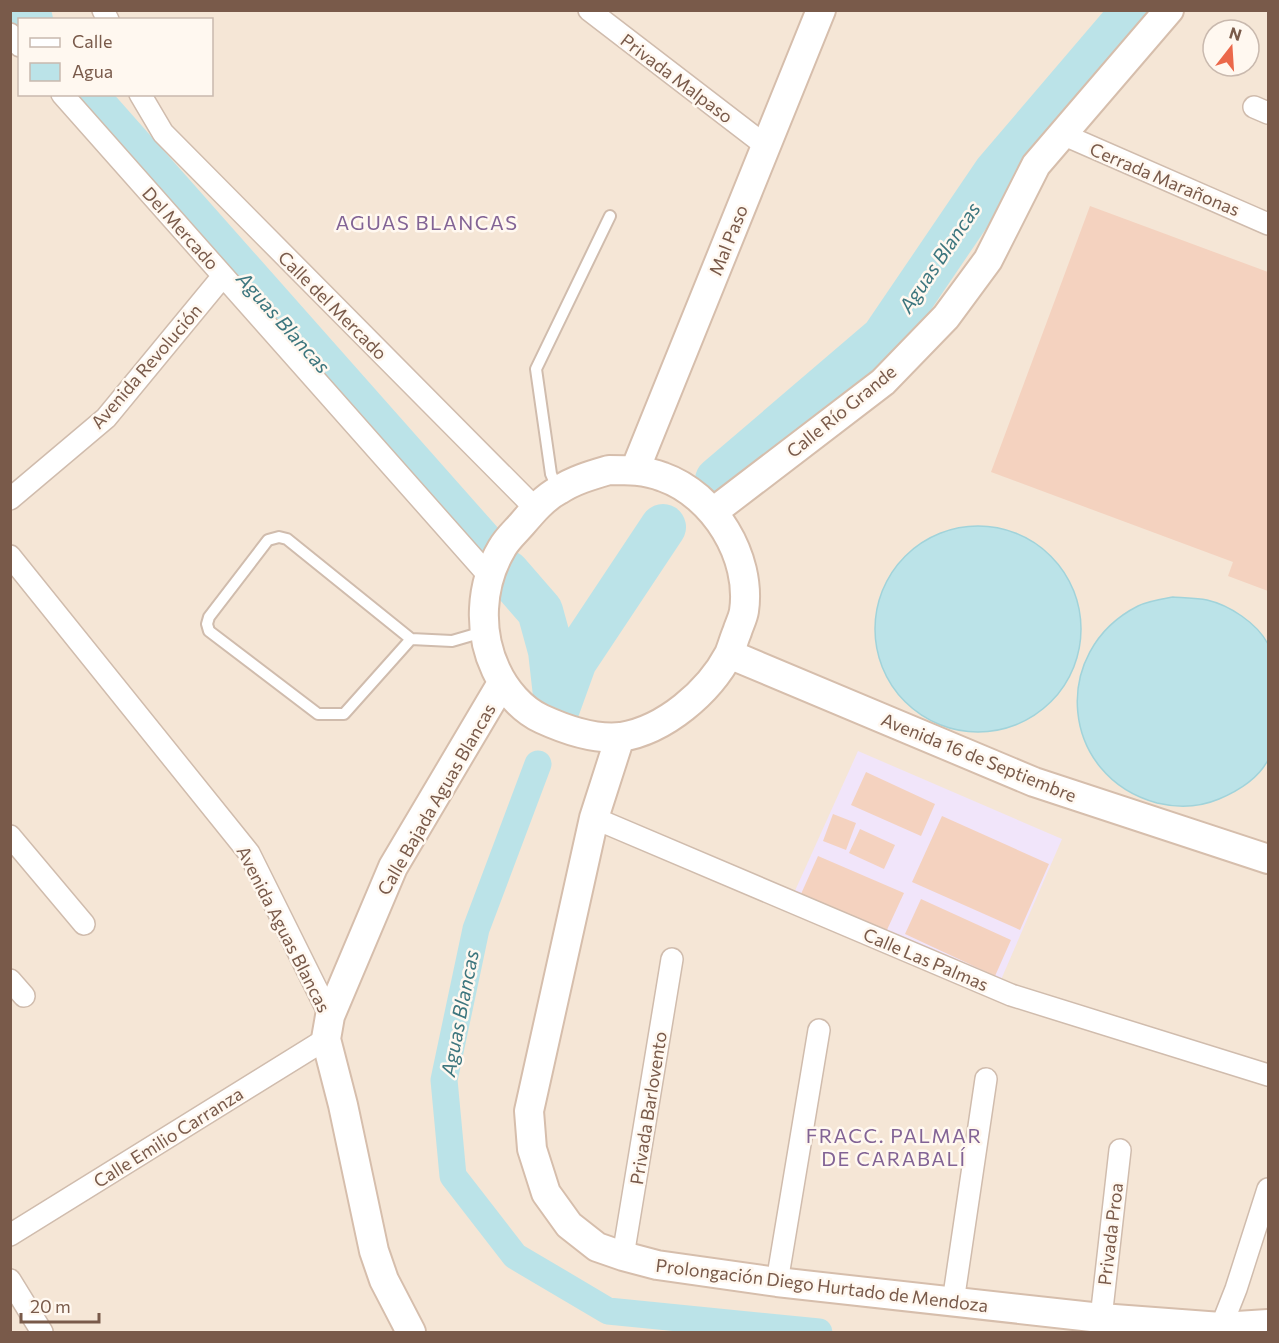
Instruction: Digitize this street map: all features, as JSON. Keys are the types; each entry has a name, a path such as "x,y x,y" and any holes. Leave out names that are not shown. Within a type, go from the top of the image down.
{"main road":[{"name":"Mal Paso","path":"635,470 821,10"},
{"name":"Calle Río Grande","path":"713,512 884,382 946,317 988,260 1036,165 1169,10"},
{"path":"609,470 635,470 664,477 691,492 713,512 733,542 743,576 744,611 729,654 701,692 672,717 644,731 620,737 593,737 563,728 539,717 517,700 502,683 491,661 484,632 484,601 490,577 502,548 535,508 558,490 609,470"},
{"name":"Avenida 16 de Septiembre","path":"729,654 1034,782 1269,859"},
{"name":"Calle Bajada Aguas Blancas","path":"328,1028 393,867 502,683"},
{"name":"Prolongación Diego Hurtado de Mendoza","path":"620,737 594,818 529,1111 532,1149 546,1193 569,1225 597,1247 623,1256 657,1265 777,1282 1101,1318 1221,1327 1269,1324"},
{"name":"Avenida Aguas Blancas","path":"328,1028 374,1251 384,1280 411,1332"}],"street":[{"name":"Privada Malpaso","path":"588,10 766,146"},
{"name":"Del Mercado","path":"64,96 490,577"},
{"name":"Calle del Mercado","path":"141,96 163,133 535,508"},
{"name":"Cerrada Marañonas","path":"1062,134 1269,224"},
{"name":"Avenida Revolución","path":"10,499 106,418 223,276"},
{"name":"Avenida Aguas Blancas","path":"10,556 249,853 328,1028"},
{"name":"Calle Las Palmas","path":"594,818 1011,995 1269,1075"},
{"path":"10,836 84,924"},
{"name":"Privada Barlovento","path":"623,1256 672,959"},
{"path":"10,980 24,996"},
{"name":"Calle Emilio Carranza","path":"10,1235 328,1028"},
{"path":"777,1282 819,1030"},
{"path":"953,1302 986,1079"},
{"name":"Privada Proa","path":"1101,1318 1120,1150"},
{"path":"1221,1327 1269,1189"},
{"path":"10,1280 42,1332"}],"lane":[{"path":"558,490 551,474 536,369 610,216"},
{"path":"411,639 344,714 330,716 318,714 209,631 207,624 209,617 268,540 279,537 287,539 411,639 452,641 484,632"}],"shaded area":[{"path":"11,11 1268,11 1268,1332 11,1332"},
{"path":"858,751 1062,839 1000,982 794,893"}],"water":[{"path":"988,526 1018,533 1044,549 1058,563 1074,589 1080,609 1080,649 1074,669 1058,695 1044,709 1018,725 998,731 968,732 938,725 912,709 898,695 882,669 876,649 875,619 882,589 898,563 912,549 938,533 958,527"},
{"path":"1173,597 1207,600 1224,606 1250,622 1268,644 1268,760 1247,784 1212,802 1189,806 1157,803 1125,789 1101,768 1085,741 1078,712 1079,681 1090,652 1109,626 1138,606"}],"building":[{"path":"1090,206 1268,272 1268,591 1228,576 1233,562 991,472"},
{"path":"866,772 935,804 921,836 851,805"},
{"path":"833,814 856,823 846,850 823,841"},
{"path":"942,816 1049,864 1020,930 912,882"},
{"path":"860,829 895,845 884,869 849,853"},
{"path":"818,856 904,893 886,932 801,894"},
{"path":"921,899 1011,940 995,976 905,934"}],"waterway":[{"name":"Aguas Blancas","path":"27,10 29,18"},
{"name":"Aguas Blancas","path":"718,480 884,338 996,173 1135,10"},
{"name":"Aguas Blancas","path":"85,96 486,549"},
{"name":"Aguas Blancas","path":"557,708 574,661 663,527"},
{"name":"Aguas Blancas","path":"507,573 540,611 551,651 557,704"},
{"name":"Aguas Blancas","path":"538,764 476,929 444,1080 453,1176 515,1256 608,1311 819,1332"}],"district":[{"name":"AGUAS BLANCAS","path":"427,222"},
{"name":"FRACC. PALMAR DE CARABALÍ","path":"894,1146"}]}
